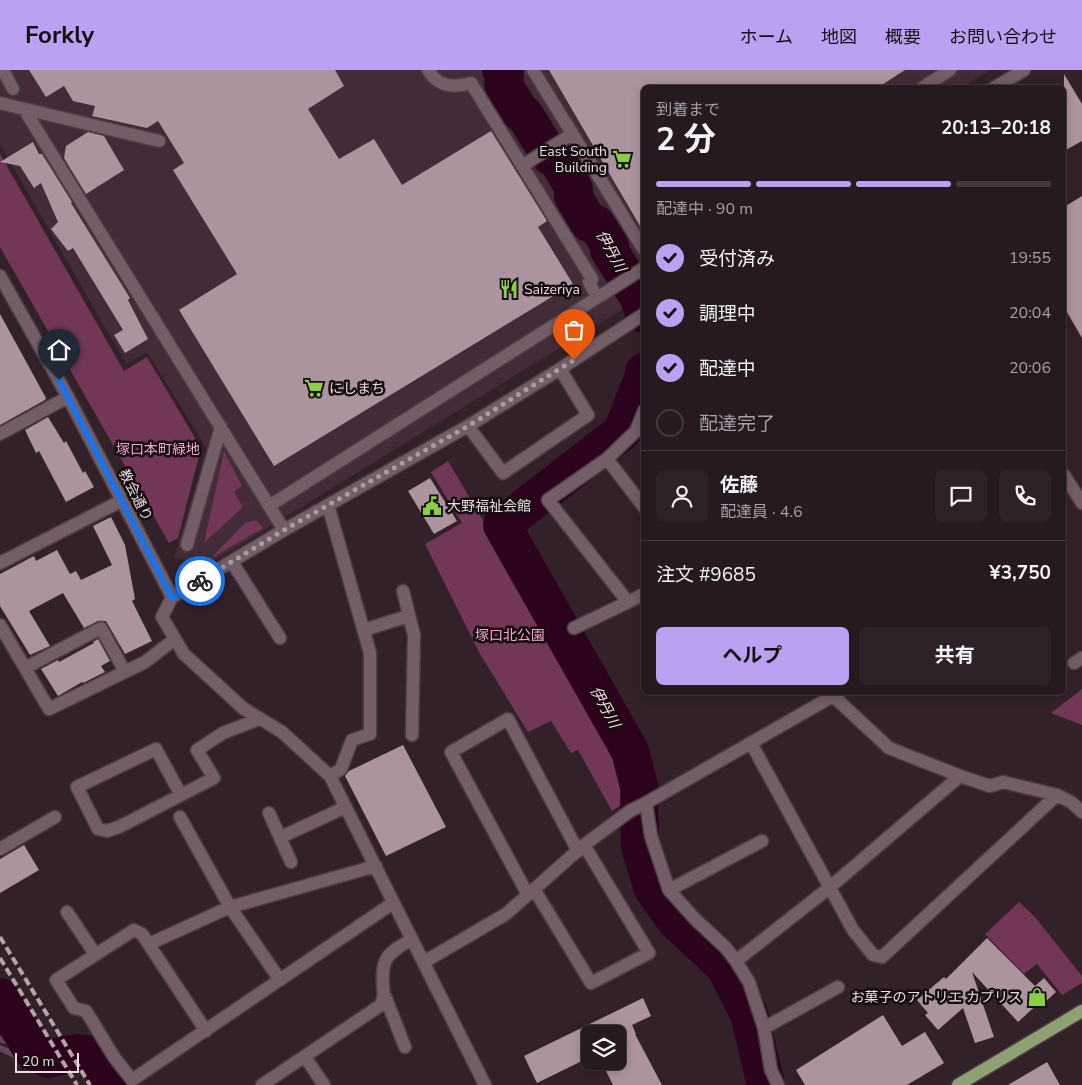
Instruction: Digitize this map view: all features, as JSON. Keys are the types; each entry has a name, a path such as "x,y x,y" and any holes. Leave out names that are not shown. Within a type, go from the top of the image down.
{"main road":[{"path":"958,1085 1082,1011"}],"street":[{"path":"3,70 13,89"},
{"path":"428,70 432,77 446,85 462,86 471,83 592,279 588,282 593,290"},
{"path":"533,70 641,245"},
{"path":"927,85 950,70"},
{"path":"999,85 1024,70"},
{"path":"0,103 159,141"},
{"path":"24,109 284,530"},
{"path":"522,166 572,134"},
{"path":"269,506 641,270"},
{"name":"教会通り","path":"0,276 6,299 68,397 172,598"},
{"path":"485,1085 330,776 282,732 244,709 184,654 162,617 172,598 284,530 468,426 641,316"},
{"path":"468,426 503,474 588,415 560,369"},
{"path":"0,434 68,397"},
{"path":"187,545 221,427"},
{"path":"628,602 548,500 607,459 641,428"},
{"path":"607,459 641,503"},
{"path":"1066,478 1082,503"},
{"path":"0,563 122,501"},
{"path":"328,505 370,653 370,734 352,740 341,769 330,776"},
{"path":"232,562 280,638"},
{"path":"403,591 414,635 412,734"},
{"path":"574,628 641,596"},
{"path":"364,630 408,616"},
{"path":"0,625 49,710 145,662 175,639"},
{"path":"25,668 101,628 125,672"},
{"path":"424,962 506,914 581,848 630,811 832,695"},
{"path":"835,695 889,748 990,786 1003,782 1057,795 1071,802 1082,812"},
{"path":"181,795 156,749 77,787 98,828 107,831 119,827 214,778 197,750 223,733 260,719"},
{"path":"508,719 581,848 649,953 591,983 531,892 451,752 508,719"},
{"path":"751,743 853,930 873,955 882,957 1057,795"},
{"path":"736,961 829,888 960,776"},
{"path":"646,803 651,836 669,890 695,919 726,948 748,982 764,1028 771,1070 778,1085"},
{"path":"281,837 346,807"},
{"path":"269,813 291,862"},
{"path":"0,849 55,817"},
{"path":"180,817 230,907 280,980"},
{"path":"669,890 762,842"},
{"path":"149,944 230,907 376,866"},
{"path":"206,1031 142,934 134,930 56,980 74,1008 86,1011 114,1057 132,1080 206,1031 394,903"},
{"path":"68,912 95,954"},
{"path":"405,1048 385,996 383,965 388,956 412,938"},
{"path":"764,1028 838,987"},
{"path":"262,1085 381,1005 385,996"},
{"path":"305,1057 324,1085"}],"shaded area":[{"path":"0,70 990,70 965,85 641,85 641,298 209,564 174,558 207,449 147,352 126,364 0,144"}],"green space":[{"name":"塚口本町緑地","path":"0,154 124,371 147,357 201,448 178,538 169,543 0,247"},
{"path":"224,451 242,486 234,492 243,507 204,543"},
{"name":"塚口北公園","path":"448,461 594,708 629,774 631,798 612,811 578,750 571,753 551,721 528,732 480,654 425,544 462,523 431,472"},
{"path":"255,520 263,528 210,559 244,524"},
{"path":"1082,689 1082,725 1051,713"},
{"path":"1019,902 1035,917 1082,976 1082,983 1062,995 1037,964 1024,974 985,934"}],"building":[{"path":"29,70 335,70 344,86 308,109 339,159 374,139 402,185 491,131 547,221 538,227 573,284 274,466 179,310 237,274 173,170 184,163 158,121 147,128 92,116 95,106 73,101 64,86 46,97"},
{"name":"East South Building","path":"549,70 905,70 882,85 641,85 641,228"},
{"path":"1064,74 1082,104 1082,141 1066,150 1066,85 1064,85"},
{"path":"88,132 104,136 124,170 86,194 64,158 66,146"},
{"path":"33,142 130,298 128,300 148,339 125,353 114,335 123,330 73,248 68,251 51,229 58,222 41,183 34,188 20,166 0,162"},
{"path":"1082,196 1082,338 1066,310 1066,206"},
{"path":"0,314 46,398 0,425"},
{"path":"48,417 64,443 66,441 83,473 85,471 94,487 66,502 39,451 36,453 25,430"},
{"name":"大野福祉会館","path":"430,478 457,521 434,534 408,491"},
{"path":"111,517 125,545 135,599 132,601 152,641 125,654 106,621 98,621 84,628 63,593 29,611 50,646 30,655 0,606 0,574 34,556 36,561 57,550 70,574 76,571 81,580 112,565 93,526"},
{"path":"98,639 110,661 101,666 105,672 82,682 58,696 41,669 58,660 59,662"},
{"path":"403,745 446,827 386,856 345,776 349,771"},
{"path":"24,845 39,870 0,893 0,859"},
{"path":"987,938 1035,986 1044,978 1056,992 1042,1005 1040,1002 1018,1022 972,972 994,1037 975,1043 963,1008 938,1030 925,1015 928,1013 917,1000 944,977 946,979"},
{"path":"643,998 651,1016 632,1025 662,1085 613,1085 606,1070 626,1070 626,1025 588,1025"},
{"path":"883,1015 902,1046 925,1032 944,1063 907,1085 805,1085 796,1070"},
{"path":"581,1028 581,1061 537,1083 524,1056"},
{"path":"1047,1062 1060,1085 1008,1085"}],"waterway":[{"name":"伊丹川","path":"501,70 505,76 503,84 551,157 557,159 574,189 573,196 589,223 596,224 610,246 609,250 639,298 641,304"},
{"name":"伊丹川","path":"641,384 622,432 502,525 630,751 639,786 640,847 653,889 675,920 725,967 749,1014 766,1085"},
{"path":"0,997 32,1050 48,1059 80,1053 92,1056 116,1085"},
{"path":"0,1039 13,1044 8,1052 33,1061 48,1059"},
{"path":"0,1048 8,1052"}],"railway":[{"path":"0,937 90,1085"},
{"path":"0,958 77,1085"}],"way so far":[{"path":"200,581 284,530 468,426 574,360"}],"place":[{"name":"East South Building","path":"622,159"},
{"name":"Saizeriya","path":"509,289"},
{"name":"にしまち","path":"314,388"},
{"name":"大野福祉会館","path":"432,506"},
{"name":"お菓子のアトリエ カプリス","path":"1037,997"}],"route":[{"path":"59,380 172,598 200,581"}]}
